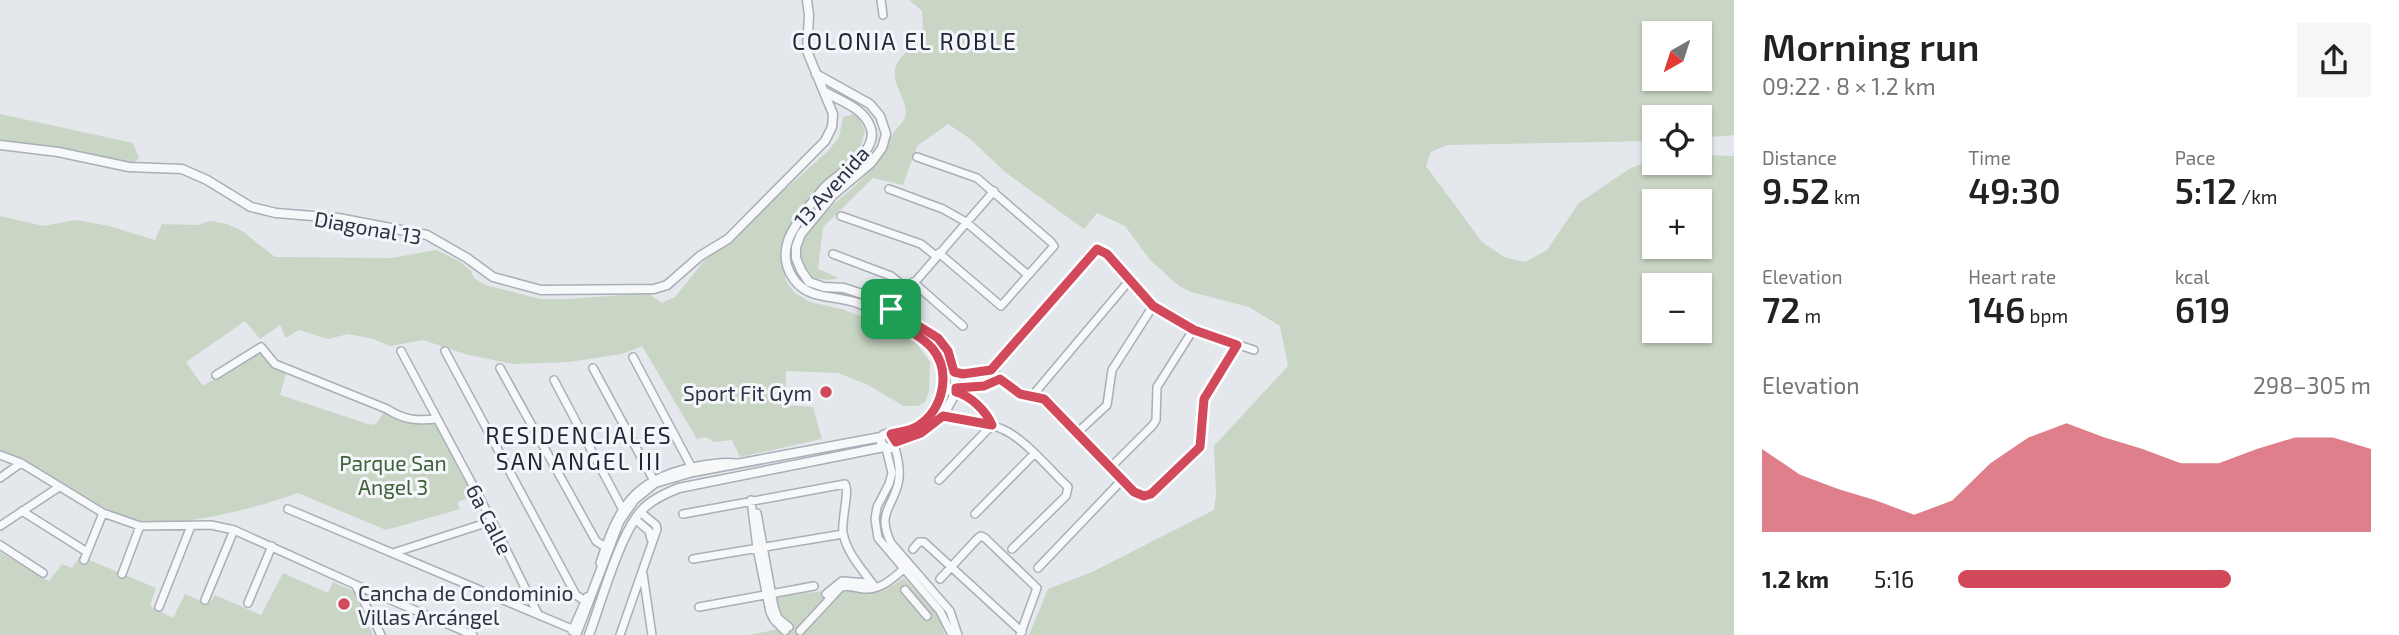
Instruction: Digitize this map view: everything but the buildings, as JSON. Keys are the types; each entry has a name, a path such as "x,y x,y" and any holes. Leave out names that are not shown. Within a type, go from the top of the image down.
{"street":[{"name":"Diagonal 13","path":"0,145 58,152 129,167 182,169 208,180 251,207 276,213 341,219 427,235 493,277 541,290 654,289 667,285 700,256 728,239 825,141 832,127 833,114 807,51 807,0"},
{"path":"881,0 883,15"},
{"name":"13 Avenida","path":"816,74 870,104 880,116 886,134 882,148 870,163 832,195 802,234 796,247 796,258 809,282 865,295 888,313 938,338 948,351 956,390"},
{"name":"13 Avenida","path":"824,92 859,110 870,123 873,133 871,143 861,158 824,188 792,229 786,245 786,260 792,276 803,289 821,297 858,303 888,313"},
{"path":"841,216 922,244 1001,306 1054,246 977,178 917,157"},
{"path":"889,189 943,209 966,222 1028,275"},
{"path":"888,313 994,191"},
{"path":"954,372 963,374 991,370 1097,249 1107,254 1153,306 1194,330 1254,350"},
{"path":"833,254 891,276 907,289"},
{"path":"1032,395 1129,281"},
{"path":"913,282 963,326"},
{"path":"1077,433 1107,405 1112,370 1153,306"},
{"name":"13 Avenida","path":"905,323 933,349 941,362 944,375 942,389 934,410"},
{"path":"1111,467 1153,425 1156,420 1157,387 1194,330"},
{"path":"991,370 1020,394 1044,399 1134,492 1144,496 1151,494 1200,447 1204,399 1237,345"},
{"path":"216,375 261,347 275,364 387,409 401,418 412,421 437,419"},
{"name":"6a Calle","path":"401,351 492,521 538,615"},
{"path":"444,351 576,595 600,607"},
{"path":"633,357 692,468"},
{"path":"500,368 596,541 605,547"},
{"path":"593,368 653,479"},
{"path":"942,389 984,386 1000,379"},
{"path":"554,380 622,508"},
{"path":"589,635 624,541 638,515 654,500 680,488 890,443 921,433 943,416 956,390"},
{"path":"956,390 986,414 992,425"},
{"path":"890,443 916,427 934,410 943,416 992,425 1011,433 1068,487 1068,491 1012,549"},
{"path":"939,480 992,425"},
{"path":"288,509 538,615 574,633 619,522 634,500 655,483 881,437 886,433 890,443 892,473 890,484 877,507 876,531 882,543 950,611 958,635"},
{"path":"975,514 1034,454"},
{"path":"0,455 21,463 103,513 141,526 211,524 234,530 473,635"},
{"path":"587,601 614,522 622,508 653,479 726,461 738,464"},
{"path":"0,478 21,463"},
{"path":"1038,568 1122,480"},
{"path":"683,514 845,484 848,487 844,503 844,534 853,558 875,587"},
{"path":"0,526 59,487"},
{"path":"753,500 769,593 778,618 793,631 834,586 842,581 868,583 875,587 886,584 907,567"},
{"path":"22,511 85,556 103,513"},
{"path":"620,635 651,540 649,531 638,515"},
{"path":"393,553 492,521"},
{"path":"122,574 141,526"},
{"path":"159,607 191,526"},
{"path":"205,600 234,530"},
{"path":"692,559 844,534"},
{"path":"913,549 922,540 951,566 1021,633 1037,588 981,536 951,566 940,579"},
{"path":"0,545 43,573"},
{"path":"248,603 272,546"},
{"path":"640,635 651,631 642,569"},
{"path":"356,585 381,635"},
{"path":"699,607 814,586"},
{"path":"905,590 927,616"},
{"path":"920,608 935,598"},
{"path":"935,598 952,635"}],"green space":[{"path":"909,0 1734,0 1734,135 1712,137 1712,105 1642,105 1642,141 1447,145 1431,152 1426,166 1482,242 1504,257 1525,262 1547,250 1579,203 1629,169 1642,164 1642,175 1712,175 1712,155 1734,156 1734,635 1029,635 1048,589 1092,572 1214,510 1214,446 1288,366 1280,326 1249,307 1191,292 1179,286 1150,260 1125,226 1097,213 1084,229 1005,172 969,138 948,124 917,146 903,185 873,178 823,227 818,269 839,278 810,278 801,264 799,253 802,241 819,218 869,171 903,121 906,111 895,80 896,66 917,41 923,25 922,11"},
{"path":"0,114 133,143 139,158 130,166 35,149 0,150"},
{"name":"Parque San Angel 3","path":"853,114 860,119 865,131 861,145 790,228 783,242 782,261 786,281 795,293 810,302 842,309 896,330 918,345 930,362 929,392 925,402 918,406 904,406 866,384 838,373 786,371 785,405 813,407 822,439 740,457 732,440 714,442 706,437 697,439 642,346 622,354 569,362 513,364 465,354 423,340 390,346 348,334 328,339 299,330 286,338 280,325 260,339 245,321 186,362 203,386 260,351 287,371 280,395 371,425 377,423 384,412 405,422 437,424 474,496 457,502 460,509 386,530 298,493 213,516 168,523 147,523 111,511 14,455 0,450 0,216 43,226 76,220 109,226 155,240 162,224 197,225 210,221 227,224 242,231 275,257 392,258 436,250 459,261 471,271 474,278 485,285 540,299 648,293 662,303 675,297 708,256 732,241 764,208 827,152 839,137 843,117"},
{"path":"0,552 49,581 62,564 72,568 80,556 156,588 150,606 173,618 185,594 209,604 215,595 261,615 283,573 328,593 333,582 353,591 373,635 0,635"},
{"path":"904,578 938,615 945,635 749,635 779,629 776,598 779,596 843,589 877,593"}],"place":[{"name":"Sport Fit Gym","path":"826,392"},
{"name":"Cancha de Condominio Villas Arcángel","path":"344,604"}],"district":[{"name":"COLONIA EL ROBLE","path":"905,41"},
{"name":"RESIDENCIALES SAN ANGEL III","path":"579,448"}],"route":[{"path":"1097,249 1107,254 1153,306 1194,330 1237,345 1204,399 1200,447 1151,494 1144,496 1134,492 1044,399 1032,395 1024,396 1000,379 984,386 956,388 956,392 964,394 986,414 992,425 943,416 921,433 896,442 891,434 916,427 934,410 942,393 944,375 941,362 933,349 886,317 891,309 938,338 948,351 954,372 963,374 991,370 1097,249"}]}
